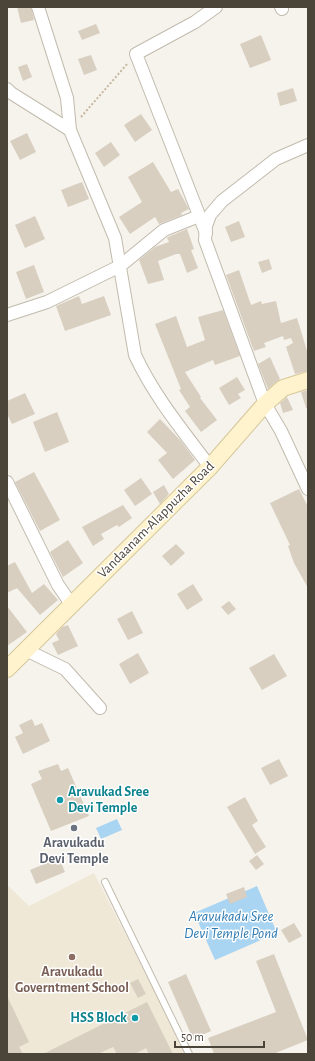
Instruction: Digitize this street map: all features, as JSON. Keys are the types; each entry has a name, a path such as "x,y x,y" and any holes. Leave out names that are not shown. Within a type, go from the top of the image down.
{"main road":[{"name":"Vandaanam-Alappuzha Road","path":"7,669 210,467 265,404 283,388 308,380"}],"street":[{"path":"38,7 67,98 70,130 115,238 135,355 142,371 162,403 210,467"},
{"path":"206,233 136,54 195,22 216,7"},
{"path":"7,89 11,94 70,130"},
{"path":"308,145 276,160 222,201 210,215 205,240 265,404 281,431 308,489"},
{"path":"7,315 47,302 120,266 164,230 199,216"},
{"path":"7,482 58,585 72,604"},
{"path":"26,650 65,669 100,708"}],"lane":[{"path":"105,882 189,1054"}],"path":[{"path":"70,130 136,54"}],"shaded area":[{"name":"Aravukadu Governtment School","path":"94,873 163,1008 184,1054 7,1053 7,885 29,906"}],"water":[{"path":"117,819 122,830 101,839 96,828"},
{"name":"Aravukadu Sree Devi Temple Pond","path":"257,886 277,933 215,960 194,913"}],"building":[{"path":"17,7 31,7 34,20 21,23"},
{"path":"96,24 100,33 82,40 78,31"},
{"path":"261,35 271,60 250,68 240,44"},
{"path":"91,55 97,70 84,75 78,59"},
{"path":"27,64 32,77 23,81 18,67"},
{"path":"293,88 297,101 280,106 277,93"},
{"path":"141,114 152,130 135,142 124,125"},
{"path":"27,133 36,152 20,160 10,141"},
{"path":"111,142 120,155 104,167 95,153"},
{"path":"153,162 171,192 178,189 189,209 181,213 182,215 159,224 155,217 130,234 119,217 142,202 128,177"},
{"path":"82,182 89,199 68,207 61,190"},
{"path":"35,216 45,239 25,248 15,225"},
{"path":"239,221 245,237 231,242 225,227"},
{"path":"187,229 194,249 191,250 198,268 187,273 180,254 176,254 158,261 164,280 148,284 139,260 155,247 169,242 168,237"},
{"path":"269,259 272,269 262,273 258,262"},
{"path":"34,265 44,292 26,299 16,272"},
{"path":"239,270 251,305 261,301 262,304 276,301 281,323 297,318 308,354 308,371 295,374 286,347 293,343 291,338 284,340 283,336 264,343 266,347 254,351 226,275"},
{"path":"79,296 82,304 104,296 111,315 65,331 56,306"},
{"path":"223,310 240,356 215,365 213,360 185,372 201,397 200,398 217,420 201,432 185,411 190,407 179,390 181,389 155,324 176,316 187,347 205,340 198,317"},
{"path":"270,357 280,379 268,389 258,364"},
{"path":"237,377 245,390 238,394 241,398 229,405 219,388"},
{"path":"308,390 308,408 306,408 301,392"},
{"path":"25,393 35,414 12,424 7,414 7,401"},
{"path":"287,397 293,410 283,413 280,403"},
{"path":"57,412 69,442 45,452 33,422"},
{"path":"160,419 181,441 195,460 173,479 158,460 167,453 147,432"},
{"path":"34,472 60,520 40,531 15,482"},
{"path":"141,478 152,494 135,506 124,490"},
{"path":"164,485 169,494 160,504 153,492"},
{"path":"299,489 308,507 308,588 294,563 288,546 290,545 270,503"},
{"path":"123,505 132,518 119,527 117,525 101,534 104,539 93,546 82,527"},
{"path":"68,540 83,563 63,577 50,552"},
{"path":"176,544 185,553 171,566 162,556"},
{"path":"15,562 32,593 44,584 58,600 40,615 17,588 7,593 7,566"},
{"path":"193,584 203,600 187,610 177,594"},
{"path":"229,601 236,609 228,615 221,607"},
{"path":"7,606 27,632 7,646"},
{"path":"132,611 143,633 128,640 117,619"},
{"path":"68,625 78,646 58,655 52,643 59,640 56,634 62,627"},
{"path":"138,653 149,673 130,684 119,664"},
{"path":"274,654 287,676 262,690 249,668"},
{"path":"32,719 35,726 42,723 50,741 23,754 15,737 23,733 19,725"},
{"path":"279,759 288,776 270,785 261,768"},
{"name":"Aravukad Sree Devi Temple","path":"58,764 61,771 68,768 89,816 51,831 31,784 42,779 38,771"},
{"path":"245,797 258,821 252,825 266,847 255,854 227,807"},
{"path":"257,855 264,864 256,870 249,861"},
{"path":"59,858 65,872 36,884 30,870"},
{"path":"244,887 247,897 230,904 226,894"},
{"path":"294,923 302,936 289,943 281,930"},
{"path":"274,954 308,1040 273,1054 214,1054 208,1038 276,1012 256,961"},
{"path":"186,974 211,1031 193,1039 168,982"},
{"path":"138,979 146,994 138,998 130,983"},
{"path":"7,996 29,1042 19,1047 23,1054 7,1054"},
{"name":"HSS Block","path":"147,1002 173,1054 149,1054 146,1048 135,1054 117,1054 113,1047 98,1054 43,1054"}],"place":[{"name":"Aravukad Sree Devi Temple","path":"60,800"},
{"name":"Aravukadu Devi Temple","path":"74,828"},
{"name":"Aravukadu Governtment School","path":"72,957"},
{"name":"HSS Block","path":"135,1018"}]}
